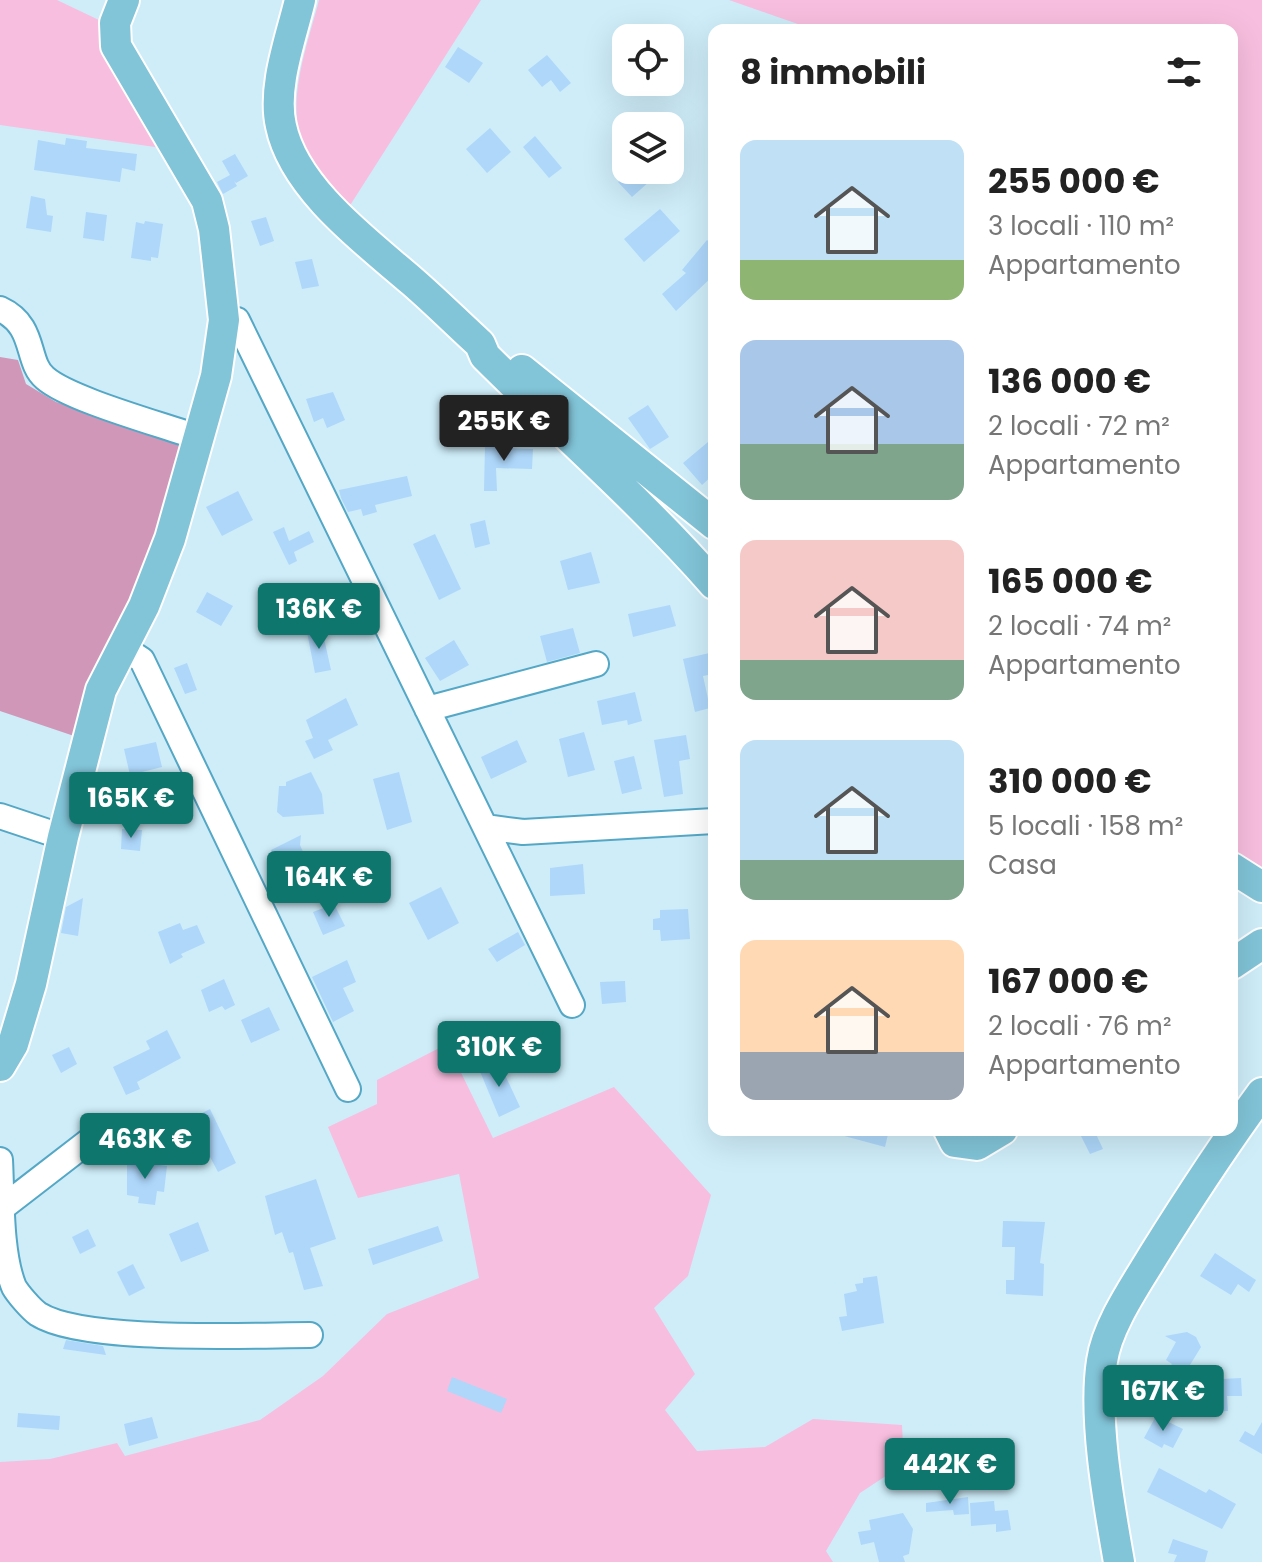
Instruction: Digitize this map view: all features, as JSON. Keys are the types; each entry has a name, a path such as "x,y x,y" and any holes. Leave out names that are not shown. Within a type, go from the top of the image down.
{"main road":[{"path":"0,1066 13,1044 31,984 63,837 101,690 144,606 170,539 216,376 224,320 216,242 207,201 116,46 115,23 124,0"},
{"path":"300,0 280,93 280,126 308,180 367,244 480,344 496,349 708,519"},
{"path":"480,344 485,356 575,446 623,487 708,578"},
{"path":"1238,872 1262,887"},
{"path":"1238,960 1262,944"},
{"path":"1238,1125 1262,1093"},
{"path":"952,1136 955,1142 977,1145 992,1136"},
{"path":"1119,1562 1108,1497 1100,1394 1102,1358 1126,1301 1230,1136"}],"street":[{"path":"0,309 11,314 23,329 42,377 70,393 199,438"},
{"path":"224,320 237,320 572,1005"},
{"path":"124,648 142,660 348,1089"},
{"path":"427,709 596,664"},
{"path":"0,816 63,837"},
{"path":"485,827 523,832 708,821"},
{"path":"2,1208 94,1137"},
{"path":"0,1160 6,1283 14,1287 38,1314 74,1327 172,1335 310,1335"}],"shaded area":[{"path":"0,0 57,0 101,21 162,148 0,125"},
{"path":"319,0 481,0 349,207 309,158 297,120 299,79"},
{"path":"729,0 1262,0 1262,867 1238,853 1238,24 798,24"},
{"path":"0,357 18,360 26,384 56,402 185,443 155,541 77,737 0,711"},
{"path":"447,1044 493,1138 614,1087 711,1195 688,1276 654,1308 695,1374 665,1410 697,1451 765,1447 813,1419 902,1425 904,1464 860,1493 826,1551 833,1562 0,1562 0,1462 50,1459 117,1443 125,1456 260,1420 323,1376 387,1314 479,1278 459,1174 358,1198 328,1127 377,1104 377,1080"}],"building":[{"path":"458,47 483,63 469,83 445,67"},
{"path":"547,55 571,83 560,92 551,80 542,87 528,70"},
{"path":"490,128 511,152 487,173 466,149"},
{"path":"535,136 562,168 549,178 523,147"},
{"path":"66,138 87,141 86,148 137,154 135,171 122,168 120,182 34,170 38,140 65,145"},
{"path":"235,154 248,176 236,183 234,181 237,186 223,194 217,182 230,175 222,161"},
{"path":"620,184 647,184 632,197"},
{"path":"31,196 45,199 47,215 53,216 51,232 26,228"},
{"path":"660,209 680,231 644,262 624,239"},
{"path":"86,212 107,215 104,241 83,238"},
{"path":"266,217 274,241 260,246 251,221"},
{"path":"145,221 163,224 158,258 151,257 151,261 131,258 136,222 144,224"},
{"path":"708,241 708,281 676,311 662,294 686,273 682,270"},
{"path":"312,259 319,286 302,289 295,262"},
{"path":"333,392 345,420 327,428 323,418 314,422 306,399"},
{"path":"648,405 669,437 650,449 628,418"},
{"path":"708,442 708,480 702,485 683,463"},
{"path":"485,445 533,449 532,469 496,468 497,491 484,491"},
{"path":"407,476 412,496 375,505 377,512 363,516 361,509 348,512 341,498 339,490"},
{"path":"238,491 253,520 222,536 206,507"},
{"path":"485,520 490,544 475,548 470,524"},
{"path":"284,527 289,541 309,531 314,542 294,552 297,561 289,565 273,532"},
{"path":"435,534 461,589 439,600 413,544"},
{"path":"591,552 600,583 568,590 560,561"},
{"path":"207,592 233,606 221,626 196,612"},
{"path":"670,605 676,626 633,637 628,614"},
{"path":"573,628 580,653 547,662 540,636"},
{"path":"322,629 331,670 315,673 307,632"},
{"path":"454,640 469,665 440,681 425,658"},
{"path":"708,653 708,675 703,676 708,709 695,712 683,659"},
{"path":"187,663 197,690 185,694 174,668"},
{"path":"635,692 642,721 628,725 627,720 602,725 597,701"},
{"path":"346,698 358,725 328,740 333,750 314,759 305,741 313,738 306,720"},
{"path":"584,732 595,770 568,777 559,739"},
{"path":"686,735 690,759 679,761 683,794 664,797 654,740"},
{"path":"517,740 527,762 491,779 481,757"},
{"path":"156,742 162,767 130,775 124,749"},
{"path":"634,756 642,789 622,794 614,761"},
{"path":"311,772 322,794 324,814 283,817 277,812 279,786 286,786 286,782"},
{"path":"399,772 412,822 387,830 373,779"},
{"path":"122,829 142,830 140,851 121,849"},
{"path":"301,835 300,845 304,854 279,866 271,850"},
{"path":"583,864 585,894 550,896 550,868"},
{"path":"441,887 459,923 428,940 409,903"},
{"path":"83,898 78,936 61,933 66,907"},
{"path":"334,904 345,926 323,935 313,912"},
{"path":"688,909 690,939 661,941 660,930 653,930 653,919 660,918 660,910"},
{"path":"180,923 183,930 197,925 205,943 181,954 183,957 170,964 158,932"},
{"path":"518,932 525,945 497,962 488,949"},
{"path":"347,960 356,982 343,988 354,1011 333,1022 312,977"},
{"path":"224,979 235,1005 225,1010 222,1006 209,1012 201,990"},
{"path":"625,981 626,1002 602,1004 600,982"},
{"path":"269,1007 280,1030 251,1043 241,1020"},
{"path":"167,1030 181,1058 137,1082 140,1089 126,1095 113,1067 150,1049 146,1041"},
{"path":"69,1047 77,1064 61,1073 52,1055"},
{"path":"498,1060 520,1107 499,1117 479,1069"},
{"path":"210,1109 236,1163 218,1172 209,1155 200,1158 192,1141 201,1136 192,1118"},
{"path":"844,1136 888,1136 885,1147"},
{"path":"1081,1136 1097,1136 1103,1149 1090,1154"},
{"path":"127,1160 167,1166 164,1192 157,1191 155,1205 138,1203 139,1197 127,1195"},
{"path":"316,1179 336,1239 310,1248 323,1286 304,1290 293,1252 289,1253 282,1232 275,1235 265,1196"},
{"path":"1003,1221 1045,1222 1040,1263 1044,1264 1043,1296 1006,1294 1006,1280 1014,1280 1015,1247 1002,1247"},
{"path":"198,1222 209,1251 181,1262 169,1234"},
{"path":"438,1226 443,1241 373,1265 368,1249"},
{"path":"88,1229 96,1246 80,1254 72,1237"},
{"path":"1215,1253 1256,1280 1249,1292 1238,1284 1231,1295 1200,1276"},
{"path":"133,1264 145,1288 129,1296 117,1272"},
{"path":"877,1276 884,1323 842,1331 839,1317 847,1316 844,1294 857,1291 855,1284 863,1283 863,1278"},
{"path":"1187,1332 1196,1337 1201,1347 1182,1378 1167,1370 1172,1364 1166,1360 1176,1342 1165,1336"},
{"path":"66,1340 103,1346 106,1355 63,1349"},
{"path":"452,1377 507,1399 501,1413 447,1391"},
{"path":"1241,1378 1242,1396 1227,1396 1228,1411 1204,1412 1203,1380"},
{"path":"18,1413 60,1416 59,1430 17,1427"},
{"path":"1156,1416 1183,1429 1173,1448 1164,1444 1162,1448 1144,1438"},
{"path":"152,1417 158,1438 129,1446 124,1424"},
{"path":"1262,1422 1262,1454 1239,1441 1245,1431 1254,1436"},
{"path":"1159,1468 1206,1493 1209,1489 1236,1504 1222,1529 1147,1492"},
{"path":"968,1497 969,1514 954,1515 953,1510 926,1512 926,1503"},
{"path":"994,1501 995,1511 1008,1510 1011,1530 996,1532 996,1524 971,1526 970,1503"},
{"path":"903,1513 913,1529 909,1554 903,1556 905,1562 879,1562 874,1542 861,1545 858,1532 871,1530 869,1520"},
{"path":"1173,1539 1208,1551 1205,1562 1174,1562 1177,1555 1168,1553"}]}
